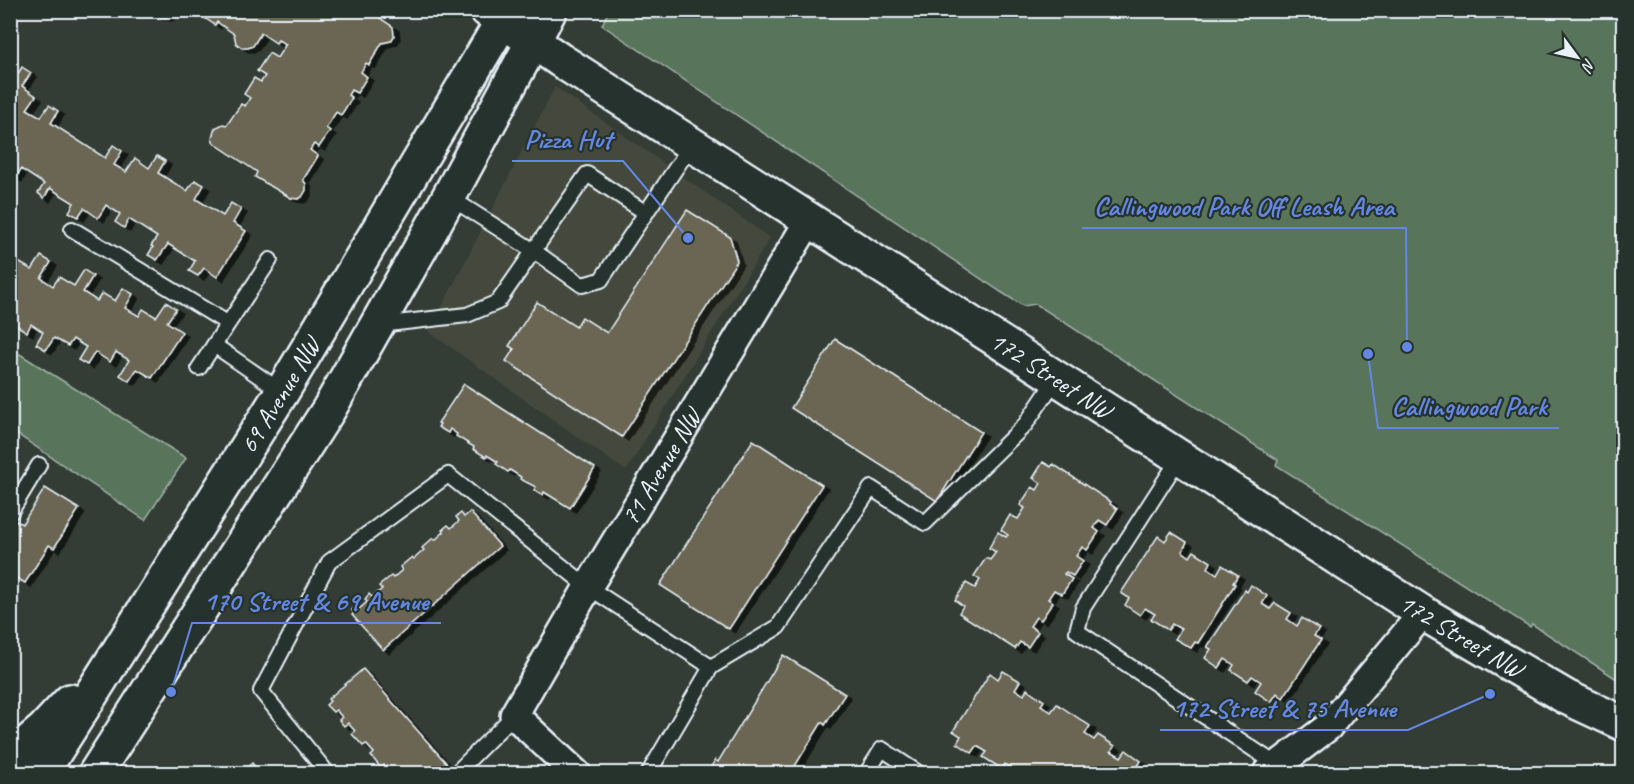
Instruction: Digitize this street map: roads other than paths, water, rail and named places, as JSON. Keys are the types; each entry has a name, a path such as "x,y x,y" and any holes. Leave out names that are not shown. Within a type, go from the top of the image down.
{"main road":[{"name":"69 Avenue NW","path":"102,768 329,409 449,197 550,10"},
{"name":"69 Avenue NW","path":"41,774 282,392 389,211 500,14"},
{"name":"172 Street NW","path":"500,14 560,60 1423,613 1566,697 1623,724"},
{"path":"10,758 44,729 121,647"}],"street":[{"name":"71 Avenue NW","path":"514,715 588,586 810,219"},
{"path":"1272,769 1328,727 1423,613"},
{"path":"514,715 577,774"}],"lane":[{"path":"449,197 534,251 582,285 601,280 692,144"},
{"path":"376,326 467,315 498,302 587,174 646,213"},
{"path":"72,229 227,323"},
{"path":"199,368 270,261"},
{"path":"214,345 282,392"},
{"path":"648,774 711,667 778,627 871,488 925,523 1025,425 1057,378"},
{"path":"1180,457 1083,608 1077,631 1272,769"},
{"path":"10,513 39,465"},
{"path":"328,774 261,691 329,562 448,475 588,586 711,667"},
{"path":"454,774 514,715"},
{"path":"866,774 882,749 920,774"}],"place":[{"name":"Pizza Hut","path":"688,238"},
{"name":"Callingwood Park Off Leash Area","path":"1407,347"},
{"name":"Callingwood Park","path":"1368,354"},
{"name":"170 Street & 69 Avenue","path":"171,692"},
{"name":"172 Street & 75 Avenue","path":"1490,694"}]}
